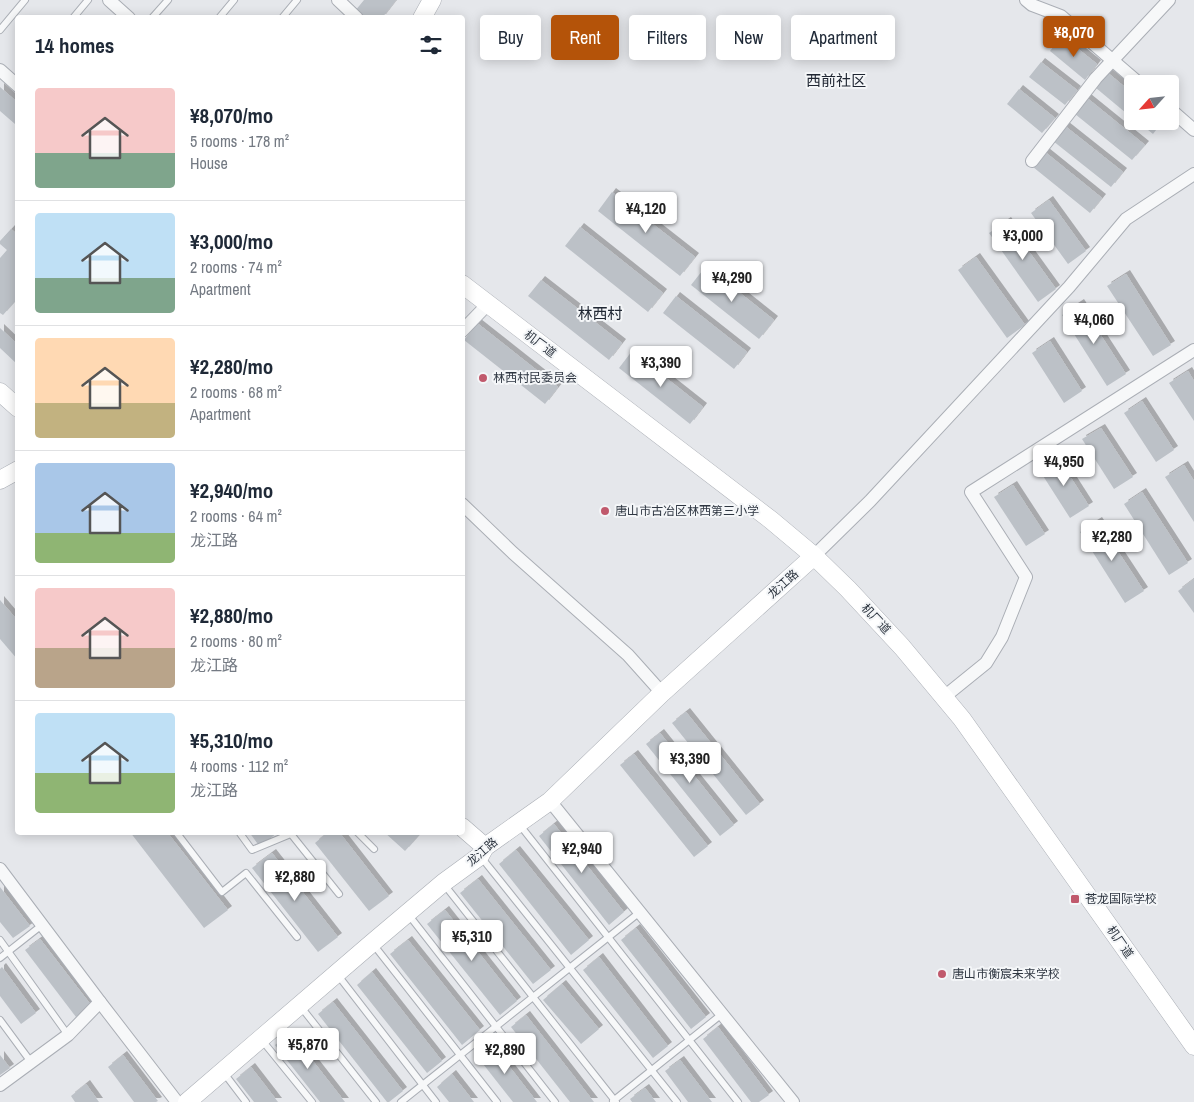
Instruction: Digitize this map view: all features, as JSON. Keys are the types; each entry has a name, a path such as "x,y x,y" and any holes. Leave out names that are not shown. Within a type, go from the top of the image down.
{"street":[{"path":"109,0 126,15"},
{"path":"338,0 354,15"},
{"path":"424,15 432,0"},
{"path":"1026,0 1032,5 1061,16 1130,75"},
{"path":"1032,161 1096,78 1169,0"},
{"path":"0,70 15,82"},
{"path":"1179,117 1194,130"},
{"path":"814,556 870,501 1069,287 1126,219 1194,174"},
{"name":"机厂道","path":"465,286 763,514 814,556 848,589 902,646 962,719 1194,1046"},
{"path":"465,328 488,304"},
{"path":"944,697 986,662 1002,637 1026,577 971,492 1194,350"},
{"path":"0,392 15,405"},
{"path":"0,480 15,472"},
{"path":"465,507 513,553 628,655 662,693"},
{"name":"龙江路","path":"187,1102 443,883 518,823 550,801 662,693 814,556"},
{"path":"550,801 793,1102"},
{"path":"465,831 482,852"},
{"path":"0,868 177,1102"},
{"path":"0,1085 68,1035 100,1002"}],"lane":[{"path":"0,30 25,0"},
{"path":"76,15 88,0"},
{"path":"155,15 168,0"},
{"path":"222,15 234,0"},
{"path":"284,15 297,0"},
{"path":"518,823 738,1102"},
{"path":"178,835 222,892 246,873 296,937"},
{"path":"241,835 252,850 288,835"},
{"path":"294,835 338,894"},
{"path":"361,835 374,849"},
{"path":"482,852 677,1102"},
{"path":"443,883 614,1101 722,1014"},
{"path":"401,1102 640,912"},
{"path":"408,913 555,1102"},
{"path":"0,958 43,925"},
{"path":"0,940 68,1035"},
{"path":"372,943 497,1102"},
{"path":"336,974 436,1102"},
{"path":"300,1005 376,1102"},
{"path":"0,1020 31,1062"},
{"path":"261,1038 312,1102"},
{"path":"222,1072 246,1102"}],"building":[{"path":"364,0 396,0 384,15 360,15 355,11"},
{"path":"1062,36 1097,64 1085,80 1050,51"},
{"path":"1041,62 1077,90 1065,105 1029,77"},
{"path":"1108,73 1124,86 1124,111 1096,88"},
{"path":"0,87 15,100 15,124 0,111"},
{"path":"1019,89 1055,118 1042,133 1007,104"},
{"path":"1087,98 1124,128 1124,130 1145,145 1132,160 1075,114"},
{"path":"1065,126 1123,172 1111,187 1053,141"},
{"path":"1148,130 1156,130 1153,134"},
{"path":"1045,152 1102,198 1090,213 1033,167"},
{"path":"612,192 695,257 680,276 598,211"},
{"path":"1049,200 1086,251 1068,264 1031,213"},
{"path":"1007,221 1056,289 1038,302 989,233"},
{"path":"580,227 663,293 648,312 565,246"},
{"path":"11,229 15,232 15,301 3,315 0,313 0,258 7,250 0,244 0,241"},
{"path":"976,257 1025,325 1007,338 958,270"},
{"path":"706,266 774,320 759,339 691,285"},
{"path":"1126,274 1171,345 1153,356 1107,286"},
{"path":"541,280 622,343 609,360 528,296"},
{"path":"676,296 747,352 734,369 663,313"},
{"path":"1080,303 1126,374 1107,386 1062,315"},
{"path":"477,323 558,387 545,404 465,341"},
{"path":"0,328 15,342 15,362 0,348"},
{"path":"1050,341 1082,391 1064,403 1032,353"},
{"path":"632,351 703,407 690,424 619,368"},
{"path":"1188,371 1194,381 1194,421 1169,383"},
{"path":"1142,401 1174,450 1156,462 1124,413"},
{"path":"1101,428 1133,477 1114,489 1082,439"},
{"path":"1057,456 1089,506 1070,518 1038,468"},
{"path":"1184,465 1194,481 1194,522 1165,477"},
{"path":"1013,485 1045,534 1026,546 994,497"},
{"path":"1142,492 1188,563 1169,575 1124,504"},
{"path":"1098,521 1144,591 1125,603 1080,532"},
{"path":"1194,579 1194,613 1178,591"},
{"path":"0,600 15,618 15,656 0,639"},
{"path":"686,712 760,804 746,815 672,723"},
{"path":"660,733 734,825 720,836 646,744"},
{"path":"634,754 708,846 694,857 620,765"},
{"path":"554,824 624,912 609,925 539,836"},
{"path":"132,835 169,835 228,910 204,928"},
{"path":"251,835 274,835 260,847"},
{"path":"324,835 341,835 389,896 369,911 315,843"},
{"path":"387,835 419,835 405,851"},
{"path":"516,850 589,940 571,955 499,864"},
{"path":"272,853 338,937 318,952 252,868"},
{"path":"478,879 551,970 533,984 460,893"},
{"path":"0,887 30,926 13,938 0,922"},
{"path":"445,910 517,1001 500,1015 427,924"},
{"path":"636,928 706,1017 691,1029 621,940"},
{"path":"40,939 91,1005 76,1017 25,950"},
{"path":"408,940 480,1030 462,1045 390,954"},
{"path":"599,957 668,1046 653,1058 583,970"},
{"path":"2,967 36,1013 21,1024 0,996 0,969"},
{"path":"372,972 442,1061 427,1073 357,985"},
{"path":"562,984 599,1029 581,1044 543,1000"},
{"path":"333,1002 403,1091 389,1102 387,1102 318,1014"},
{"path":"526,1015 594,1102 570,1102 511,1027"},
{"path":"718,1027 769,1095 759,1102 751,1102 703,1039"},
{"path":"291,1033 345,1102 320,1102 275,1045"},
{"path":"491,1043 537,1102 513,1102 476,1055"},
{"path":"0,1055 10,1068 0,1075"},
{"path":"123,1055 158,1101 134,1102 108,1067"},
{"path":"680,1060 712,1102 688,1102 665,1071"},
{"path":"251,1067 278,1102 254,1102 236,1079"},
{"path":"452,1074 474,1102 449,1102 437,1087"},
{"path":"86,1084 99,1102 75,1102 71,1096"},
{"path":"645,1088 656,1102 632,1102 630,1099"}],"place":[{"name":"林西村民委员会","path":"483,378"},
{"name":"唐山市古冶区林西第三小学","path":"605,511"},
{"name":"苍龙国际学校","path":"1075,899"},
{"name":"唐山市衡宸未来学校","path":"942,974"}],"district":[{"name":"西前社区","path":"836,81"},
{"name":"林西村","path":"600,314"}]}
